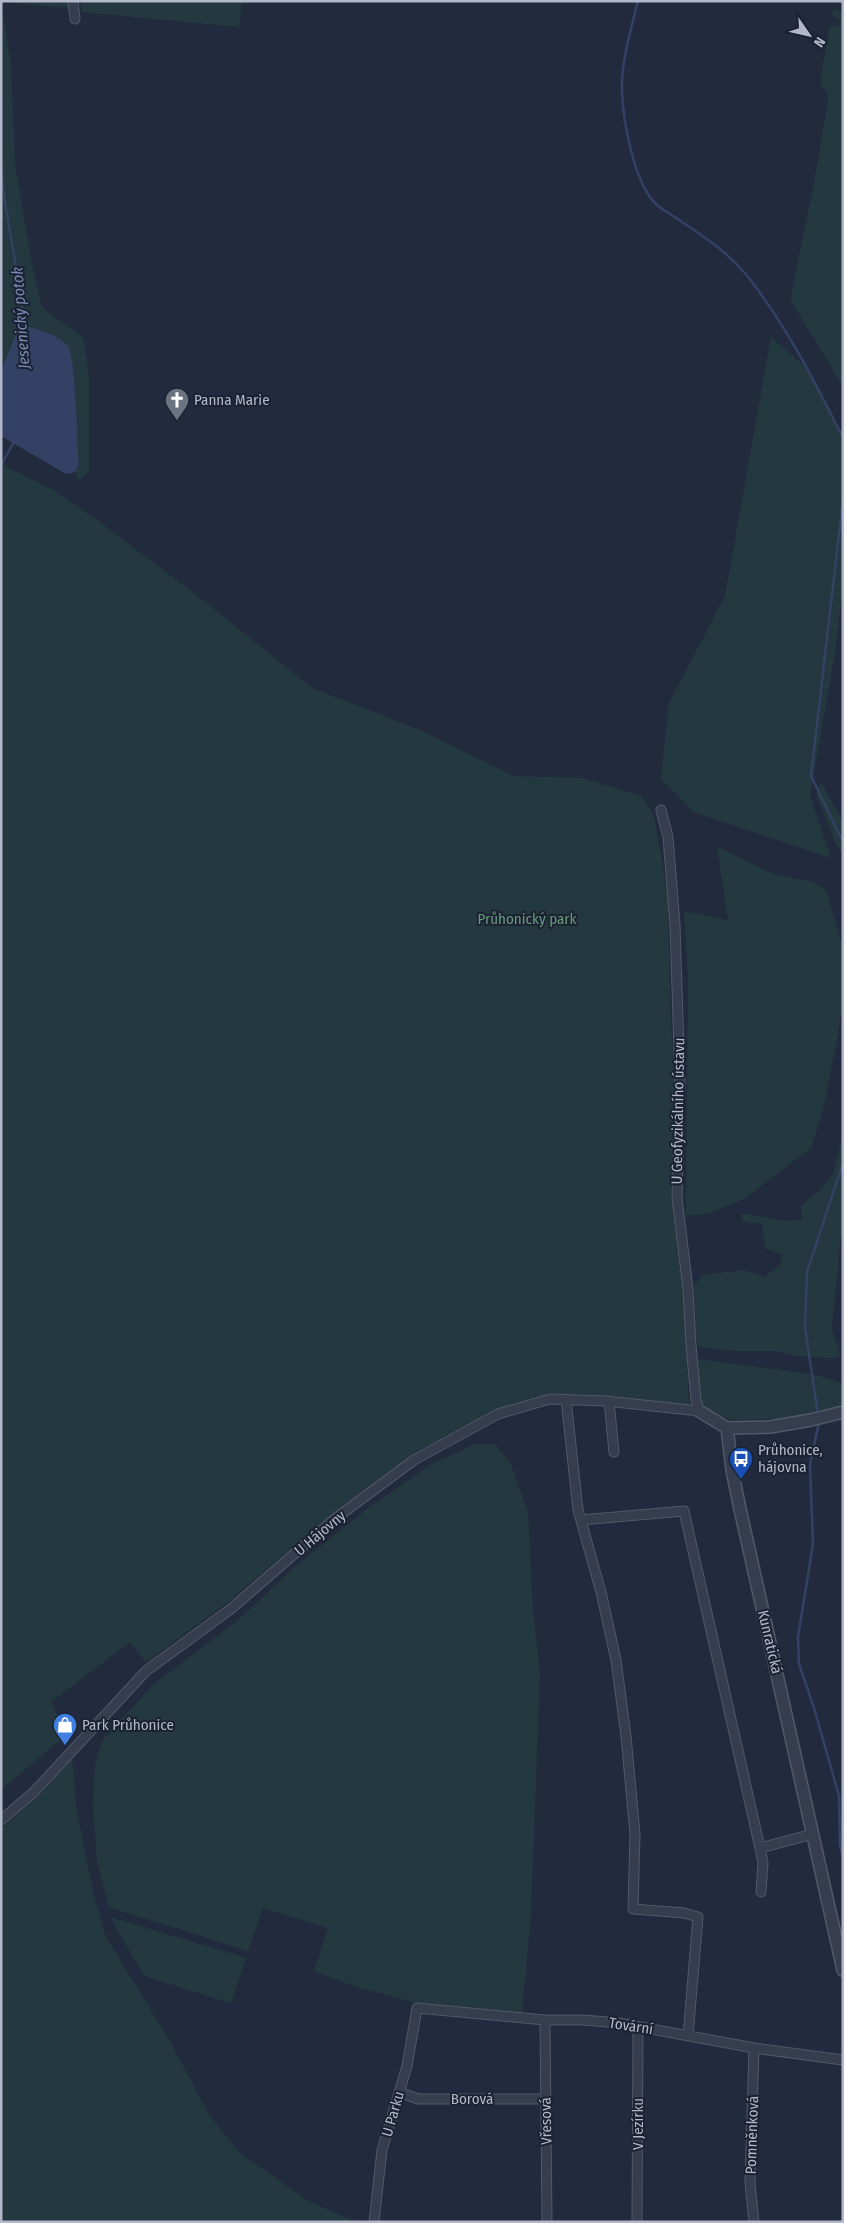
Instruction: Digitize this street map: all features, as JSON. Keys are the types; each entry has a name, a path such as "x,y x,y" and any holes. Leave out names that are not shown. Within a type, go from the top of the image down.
{"street":[{"path":"73,1 75,20"},
{"name":"U Geofyzikálního ústavu","path":"661,810 668,837 675,925 680,1082 677,1198 688,1289 692,1364 699,1411"},
{"name":"U Hájovny","path":"1,1820 34,1792 146,1671 232,1608 332,1521 414,1460 498,1414 550,1399 566,1399 699,1411 727,1428"},
{"path":"566,1399 581,1520 601,1592 616,1660 626,1736 635,1834 634,1909 684,1913 698,1917 688,2036"},
{"path":"609,1402 614,1452"},
{"path":"727,1428 770,1427 812,1420 843,1412"},
{"name":"Kunratická","path":"727,1428 732,1470 843,1970"},
{"path":"581,1520 684,1511 760,1848 762,1863 761,1892"},
{"path":"760,1848 813,1834"},
{"name":"Tovární","path":"417,2008 545,2020 584,2020 638,2027 754,2048 843,2060"},
{"name":"U Parku","path":"374,2222 382,2150 407,2066 417,2008"},
{"name":"Vřesová","path":"545,2020 547,2222"},
{"name":"V Jezírku","path":"637,2222 638,2027"},
{"name":"Pomněnková","path":"754,2048 750,2183 754,2222"},
{"name":"Borová","path":"399,2092 418,2099 546,2098"}],"green space":[{"path":"68,1 68,8 4,2"},
{"path":"81,1 242,1 239,27 82,12"},
{"path":"1,3 11,63 15,163 31,260 42,308 83,337 89,376 89,471 79,480 75,472 79,464 73,367 68,347 48,332 23,326 17,331 1,371"},
{"path":"834,9 843,12 843,386 791,301 828,101 827,93 821,85 821,77 829,29 831,26 839,27 841,20 832,15"},
{"path":"771,337 803,365 843,434 843,584 835,653 810,796 831,858 694,812 661,779 669,703 725,596"},
{"name":"Průhonický park","path":"1,464 55,491 97,520 204,601 312,688 415,728 514,776 582,778 641,796 654,816 668,897 674,1087 671,1199 683,1291 689,1406 612,1396 551,1393 497,1409 412,1454 324,1520 229,1601 146,1662 130,1642 51,1702 66,1735 1,1790"},
{"path":"821,782 843,822 843,855 836,844 816,794"},
{"path":"717,847 773,874 813,882 826,890 843,950 843,1001 823,1109 811,1148 744,1199 709,1213 686,1216 688,978 684,911 728,920"},
{"path":"843,1134 843,1230 832,1328 840,1356 830,1358 797,1356 777,1351 738,1351 700,1347 697,1345 694,1287 702,1275 744,1270 764,1277 779,1266 783,1255 765,1248 762,1224 742,1221 742,1213 784,1221 802,1220 801,1205 817,1193 833,1174"},
{"path":"697,1359 817,1375 843,1384 843,1406 798,1418 731,1420 700,1406"},
{"path":"475,1444 494,1444 510,1462 528,1513 533,1610 540,1673 531,1912 522,2013 417,2003 357,1987 314,1971 328,1928 263,1908 248,1951 109,1907 97,1861 93,1806 95,1765 102,1741 153,1685 238,1620 296,1566 367,1509 430,1465"},
{"path":"72,1758 77,1813 95,1900 105,1935 172,2045 209,2115 241,2154 310,2202 356,2222 1,2222 1,1829 43,1792"},
{"path":"110,1917 246,1958 231,2003 144,1976"}],"water":[{"path":"23,326 41,330 60,339 65,342 71,353 79,464 75,472 66,474 1,436 1,371 17,331"}],"waterway":[{"path":"638,1 625,57 622,91 627,135 642,183 649,196 657,205 717,247 734,261 749,278 788,335 843,438"},
{"name":"Jesenický potok","path":"1,167 22,308 23,329"},
{"name":"Jesenický potok","path":"1,465 15,440"},
{"path":"843,499 811,776 843,842"},
{"path":"818,1414 805,1328 807,1272 843,1163"},
{"path":"819,1422 810,1465 813,1544 798,1637 799,1664 814,1708 839,1796 840,1845 843,1858"}],"place":[{"name":"Panna Marie","path":"177,421"},
{"name":"Průhonice, hájovna","path":"741,1480"},
{"name":"Park Průhonice","path":"65,1746"}]}
